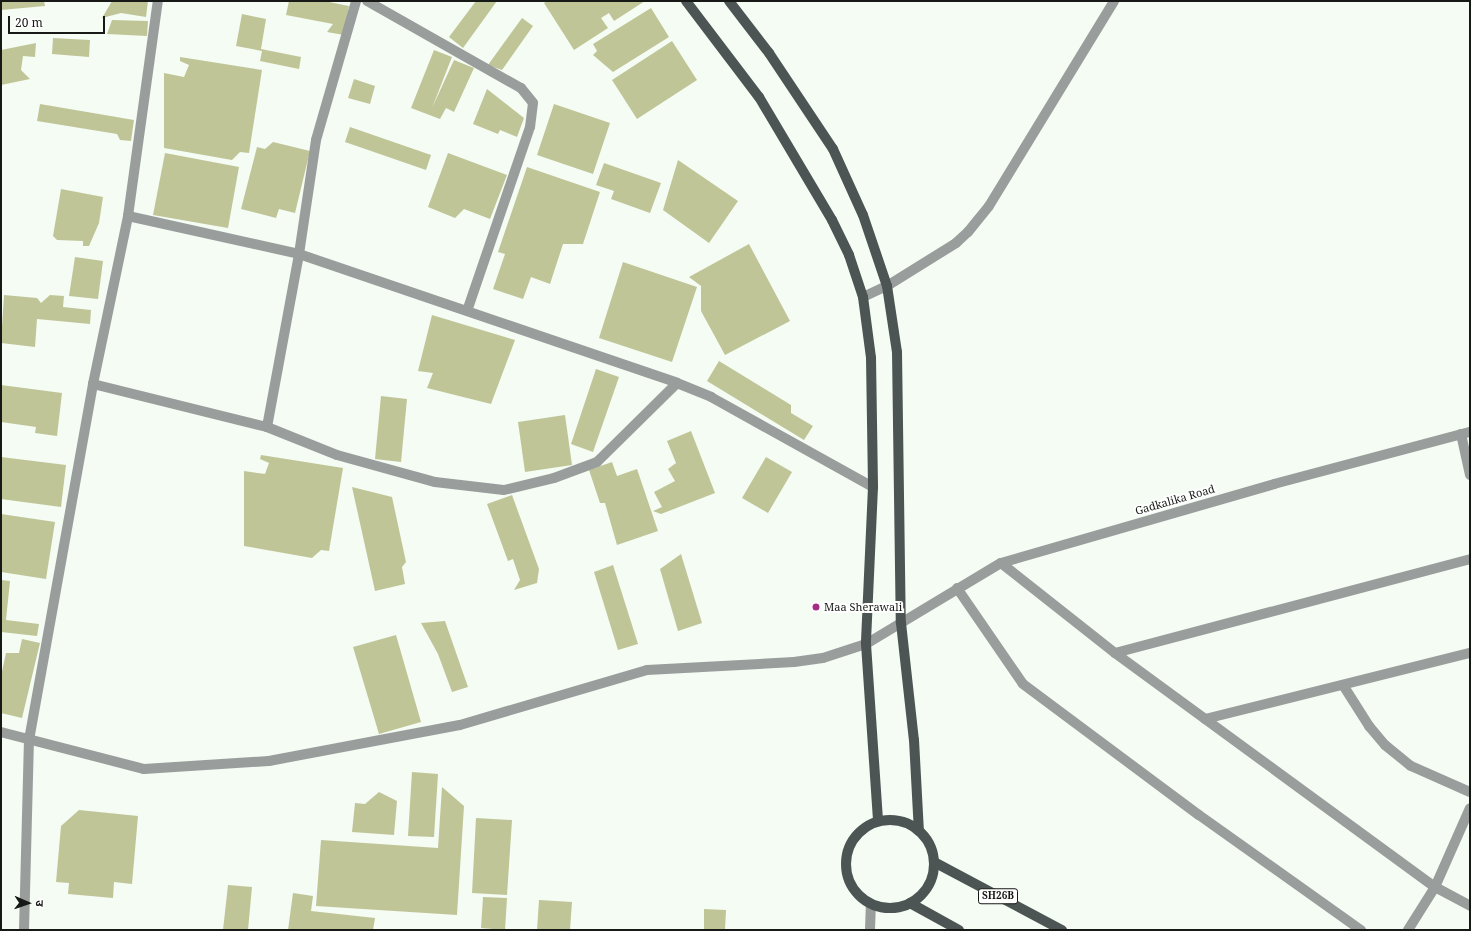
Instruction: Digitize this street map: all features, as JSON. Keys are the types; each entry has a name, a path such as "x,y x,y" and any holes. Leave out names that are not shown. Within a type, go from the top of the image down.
{"main road":[{"path":"686,1 763,103 832,220 849,255 863,297 871,358 873,487 866,644 878,821"},
{"path":"729,1 769,53 833,149 864,215 887,286 897,352 900,623 914,740 919,830"},
{"path":"900,820 919,830 930,845 934,862 931,880 921,895 910,903 884,908 871,904 854,890 846,870 848,850 860,831 878,821 900,820"},
{"name":"SH26B","path":"934,862 1062,930"},
{"path":"910,903 960,930"}],"street":[{"path":"24,930 29,740 93,384 128,216 158,1"},
{"path":"267,427 299,254 316,140 356,1"},
{"path":"367,1 521,88 533,103 530,126 467,311"},
{"path":"863,297 887,286 956,243 989,206 1114,1"},
{"path":"128,216 299,254 677,383 711,397 873,487"},
{"path":"93,384 267,427 337,455 435,482 504,490 554,478 597,462 677,383"},
{"path":"1466,433 1470,475"},
{"name":"Gadkalika Road","path":"1,732 144,768 269,761 460,725 647,670 794,662 823,658 866,644 957,588 1001,563 1274,484 1466,433"},
{"path":"1115,653 1470,558"},
{"path":"1001,563 1115,653 1205,719 1435,887 1470,906"},
{"path":"957,588 1022,684 1199,815 1361,930"},
{"path":"1205,719 1470,653"},
{"path":"1343,685 1369,726 1385,746 1411,766 1470,792"},
{"path":"1408,930 1435,887 1470,808"},
{"path":"870,930 871,904"}],"building":[{"path":"1,1 44,1 45,6 1,10"},
{"path":"112,1 148,1 146,17 121,13 102,18"},
{"path":"289,1 324,1 349,6 344,35 327,32 333,24 286,15"},
{"path":"476,1 497,1 463,48 449,37"},
{"path":"547,1 645,1 614,21 609,13 601,18 608,28 574,50 544,3"},
{"path":"651,8 669,37 613,72 593,55 597,51 593,44"},
{"path":"242,14 266,19 261,49 301,57 299,69 260,61 262,51 236,46"},
{"path":"522,18 533,26 502,70 488,65"},
{"path":"112,20 148,21 147,36 107,34"},
{"path":"53,38 90,40 89,57 52,54"},
{"path":"672,41 697,80 637,119 612,80"},
{"path":"36,43 35,57 23,56 21,70 30,79 1,85 1,50"},
{"path":"434,50 452,57 432,108 454,60 474,68 454,112 446,108 440,119 411,108"},
{"path":"180,57 262,70 249,153 240,152 232,160 164,148 164,73 184,77 189,65 180,61"},
{"path":"354,79 375,86 370,104 348,98"},
{"path":"487,89 524,118 517,137 500,130 498,134 473,124"},
{"path":"40,104 134,120 131,141 120,140 117,134 37,121"},
{"path":"554,104 610,123 593,174 537,155"},
{"path":"350,127 431,155 426,170 345,142"},
{"path":"273,142 310,151 295,213 279,209 276,218 241,209 257,147 265,149"},
{"path":"165,153 239,167 228,228 153,215"},
{"path":"448,153 507,175 490,219 464,209 455,218 428,207"},
{"path":"678,160 738,201 709,243 663,210"},
{"path":"604,163 661,183 650,213 611,199 614,191 596,185"},
{"path":"527,167 600,192 583,244 563,244 550,284 531,277 523,299 493,289 505,254 498,252"},
{"path":"61,189 103,197 99,223 89,246 83,246 83,241 57,240 53,236"},
{"path":"749,244 790,321 725,355 701,311 701,286 689,277"},
{"path":"75,257 103,261 98,299 69,296"},
{"path":"623,262 697,287 672,362 599,338"},
{"path":"4,295 37,298 41,303 50,295 64,296 63,307 91,310 90,324 37,319 35,347 1,343"},
{"path":"432,315 515,340 491,404 427,388 433,373 418,371"},
{"path":"719,361 791,405 791,413 813,426 804,440 707,381"},
{"path":"596,369 619,377 593,452 571,444"},
{"path":"1,385 62,393 57,436 35,433 36,427 1,422"},
{"path":"381,396 407,399 401,462 375,459"},
{"path":"565,415 572,465 525,472 518,422"},
{"path":"691,431 715,493 661,514 653,511 662,507 654,492 675,481 668,469 676,463 667,441"},
{"path":"261,455 343,468 329,551 321,550 312,558 244,546 244,471 265,474 269,463 260,459"},
{"path":"1,457 66,465 61,507 1,499"},
{"path":"766,457 792,472 768,513 742,498"},
{"path":"612,462 617,476 637,469 658,531 617,545 605,503 600,503 589,470"},
{"path":"352,487 392,497 406,562 402,567 405,584 375,591"},
{"path":"512,495 539,569 537,583 514,590 520,580 513,559 508,561 487,504"},
{"path":"1,514 55,522 46,579 1,572"},
{"path":"681,554 702,623 678,631 660,569"},
{"path":"613,565 638,644 618,650 594,572"},
{"path":"1,580 10,581 6,620 39,624 37,636 1,632"},
{"path":"445,621 468,687 452,692 438,654 421,623"},
{"path":"396,635 421,722 379,734 353,647"},
{"path":"22,639 40,643 22,718 1,713 1,676 6,653 19,653"},
{"path":"412,772 438,774 434,837 408,836"},
{"path":"442,787 464,806 457,915 316,906 321,840 438,848"},
{"path":"379,792 397,801 394,835 352,832 355,803 365,804"},
{"path":"79,810 138,816 132,884 114,882 113,898 68,894 69,883 56,882 61,826"},
{"path":"476,818 512,820 507,895 472,893"},
{"path":"228,885 252,887 248,930 223,930"},
{"path":"293,893 313,896 311,911 375,918 373,930 288,930"},
{"path":"483,897 507,898 505,930 481,928"},
{"path":"539,900 572,902 570,930 537,930"},
{"path":"704,909 726,910 725,930 704,930"}],"place":[{"name":"Maa Sherawali","path":"816,607"}]}
